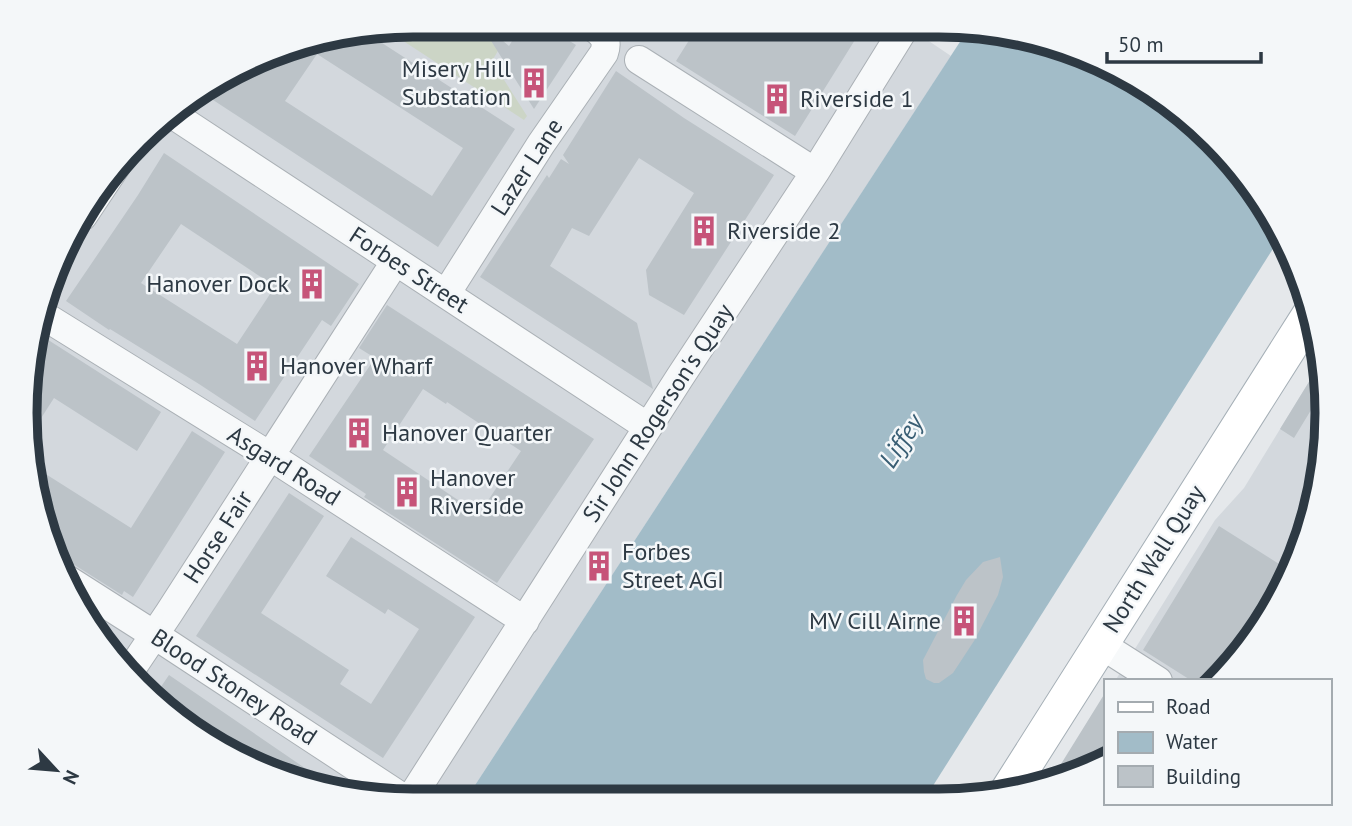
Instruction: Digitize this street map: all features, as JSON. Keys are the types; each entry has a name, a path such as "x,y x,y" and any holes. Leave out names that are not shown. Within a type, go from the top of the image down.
{"main road":[{"name":"North Wall Quay","path":"1014,782 1303,322"}],"street":[{"name":"Lazer Lane","path":"446,294 541,144 604,53 606,47 600,37"},
{"name":"Sir John Rogerson's Quay","path":"417,789 815,172 899,37"},
{"path":"639,60 815,172"},
{"name":"Forbes Street","path":"179,119 648,427"},
{"name":"Horse Fair","path":"134,665 395,262"},
{"name":"Asgard Road","path":"49,319 270,456 524,621"},
{"name":"Blood Stoney Road","path":"80,588 388,788"},
{"path":"1100,644 1155,679"}],"shaded area":[{"path":"923,37 951,56 473,789 364,786 316,776 269,761 204,726 165,696 130,661 100,622 65,557 44,486 37,413 44,340 65,269 100,204 147,147 204,100 269,65 292,57 340,44 388,38"},
{"path":"1313,375 1314,438 1308,486 1287,557 1252,622 1205,679 1116,679 1215,520 1244,488"}],"green space":[{"path":"506,37 492,61 527,116 524,120 398,38"}],"water":[{"name":"Liffey","path":"963,38 1012,44 1083,65 1148,100 1187,130 1222,165 1252,204 1275,245 931,789 473,789"}],"building":[{"name":"Misery Hill Substation","path":"489,37 498,37 509,46 515,37 563,37 576,45 534,109"},
{"name":"Riverside 1","path":"691,37 857,37 795,136 676,61"},
{"path":"376,39 515,129 438,247 210,98 225,87 269,65 340,44","holes":["317,54 463,148 432,196 285,101"]},
{"path":"616,71 774,175 684,315 649,295 646,270 694,193 639,158 589,236 572,228 550,266 637,323 653,389 480,277 547,175 549,178 561,159 569,164 563,155"},
{"path":"164,153 359,284 331,326 322,320 255,421 66,301","holes":["181,224 267,281 266,283 274,288 237,344 141,283"]},
{"path":"387,305 594,439 497,583 364,497 366,494 309,456 375,358 359,348","holes":["423,389 446,404 447,402 521,451 479,514 383,450"]},
{"path":"45,338 161,412 137,451 54,398 37,424 38,388"},
{"path":"1313,375 1315,404 1294,438 1280,429"},
{"path":"192,431 225,452 133,597 124,591 122,595 67,562 50,510 42,471 131,528"},
{"path":"289,493 324,516 261,613 349,670 340,684 371,704 419,629 388,609 385,614 326,576 351,537 475,617 383,758 196,636"},
{"path":"1219,526 1282,566 1252,622 1205,679 1189,679 1143,650"},
{"name":"MV Cill Airne","path":"1000,557 1003,577 998,595 974,641 953,673 939,683 926,679 923,660 966,580 983,562"},
{"path":"169,675 317,776 269,761 225,739 159,690"},
{"path":"1104,695 1104,750 1057,770"}],"place":[{"name":"Misery Hill Substation","path":"534,83"},
{"name":"Riverside 1","path":"777,99"},
{"name":"Riverside 2","path":"704,231"},
{"name":"Hanover Dock","path":"312,284"},
{"name":"Hanover Wharf","path":"257,366"},
{"name":"Hanover Quarter","path":"359,433"},
{"name":"Hanover Riverside","path":"407,492"},
{"name":"Forbes Street AGI","path":"599,566"},
{"name":"MV Cill Airne","path":"964,621"}]}
